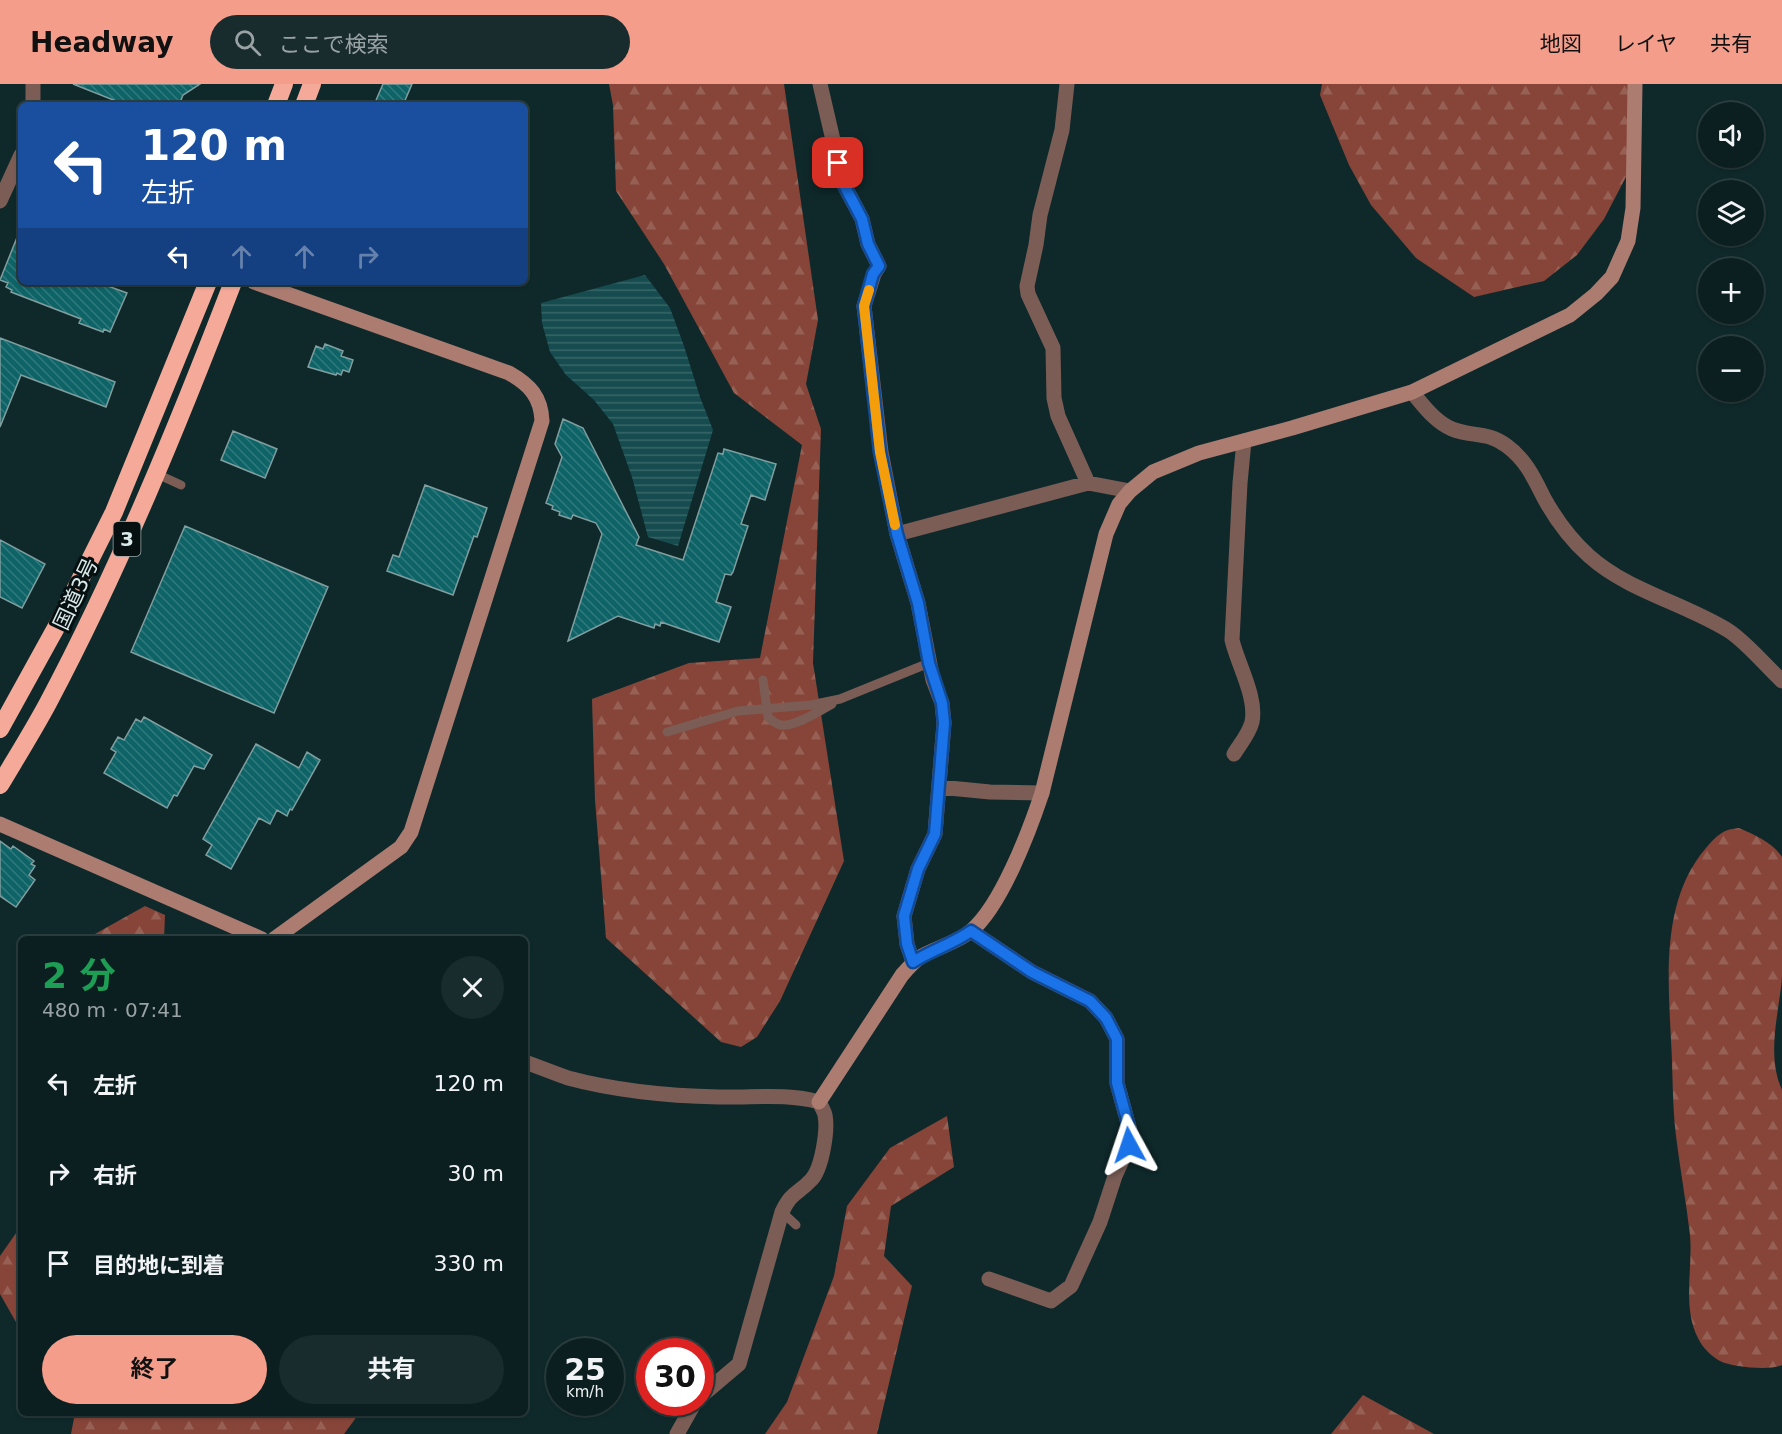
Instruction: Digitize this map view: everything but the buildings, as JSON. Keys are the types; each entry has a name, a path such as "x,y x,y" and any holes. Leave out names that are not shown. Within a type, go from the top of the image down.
{"highway":[{"path":"277,102 284,84"},
{"path":"305,102 312,84"},
{"name":"国道3号","path":"0,729 58,624 114,512 207,285"},
{"name":"国道3号","path":"0,785 47,704 82,636 157,474 233,285"}],"street":[{"path":"33,84 33,102"},
{"path":"820,84 843,183 862,219 868,244 879,266 873,274 864,306 880,452 897,534 918,603 929,663 942,703 944,723 935,834 918,869 904,916 907,944 913,962"},
{"path":"1067,84 1062,130 1040,215 1027,286 1028,294 1053,348 1054,398 1059,416 1088,483"},
{"path":"819,1102 902,975 913,962 957,941 971,931 999,895 1034,817 1042,793 1106,534 1119,504 1130,491 1153,472 1199,453 1412,392 1570,315 1596,294 1612,277 1628,241 1633,208 1635,84"},
{"path":"0,201 18,162"},
{"path":"262,285 509,373 526,382 536,394 542,408 542,421 411,832 400,847 278,936"},
{"path":"1412,392 1428,412 1451,429 1492,436 1522,459 1569,534 1607,571 1730,632 1782,681"},
{"path":"1234,754 1251,723 1253,707 1236,659 1232,640 1244,441"},
{"path":"897,534 1088,483 1130,491"},
{"path":"939,787 990,792 1042,793"},
{"path":"0,824 255,936"},
{"path":"971,931 1032,972 1090,1001 1106,1018 1117,1039 1117,1083 1129,1127 1129,1145 1115,1176 1100,1222 1071,1286 1051,1301 989,1279"},
{"path":"528,1063 568,1077 640,1093 720,1097 765,1095 801,1097 819,1102"},
{"path":"714,1386 739,1364 782,1212 789,1197 812,1179 820,1163 825,1136 825,1116 819,1102"},
{"path":"677,1434 687,1416"}],"lane":[{"path":"157,474 181,485"},
{"path":"763,680 768,717 776,724 783,726 813,715 840,699 929,663"},
{"path":"667,732 738,711 811,705 840,699"},
{"path":"782,1212 796,1225"}],"green space":[{"path":"609,84 784,84 818,320 806,384 821,429 813,663 844,861 780,1001 757,1037 741,1047 721,1042 606,938 595,800 592,699 689,663 760,658 802,445 734,393 664,264 616,191 613,105"},
{"path":"1322,84 1631,84 1640,150 1604,219 1577,255 1544,281 1474,297 1416,258 1371,205 1349,165 1320,95"},
{"path":"1739,828 1768,843 1782,857 1782,977 1774,1048 1777,1076 1782,1090 1782,1365 1769,1368 1742,1366 1720,1361 1702,1345 1693,1326 1689,1300 1690,1235 1674,1112 1669,965 1674,915 1691,869 1706,848 1720,834"},
{"path":"145,906 165,915 164,936 91,936"},
{"path":"947,1116 954,1167 891,1206 884,1256 912,1286 877,1434 765,1434 787,1402 834,1276 847,1206 890,1148"},
{"path":"18,1230 18,1326 0,1294 0,1256"},
{"path":"1363,1395 1434,1434 1331,1434"},
{"path":"74,1416 357,1416 344,1434 71,1434"}],"water":[{"path":"645,275 670,308 713,430 678,546 648,537 632,477 613,424 594,400 566,375 550,352 542,323 541,303"}],"slow traffic":[{"path":"869,290 864,306 875,414 880,452 886,472 895,525"}],"route":[{"path":"838,163 843,183 862,219 868,244 879,266 873,274 864,306 880,452 886,472 897,534 918,603 933,680 942,703 944,723 935,834 918,869 904,916 907,944 913,962 957,941 971,931 1032,972 1090,1001 1106,1018 1117,1039 1117,1083 1129,1127 1129,1145"}]}
